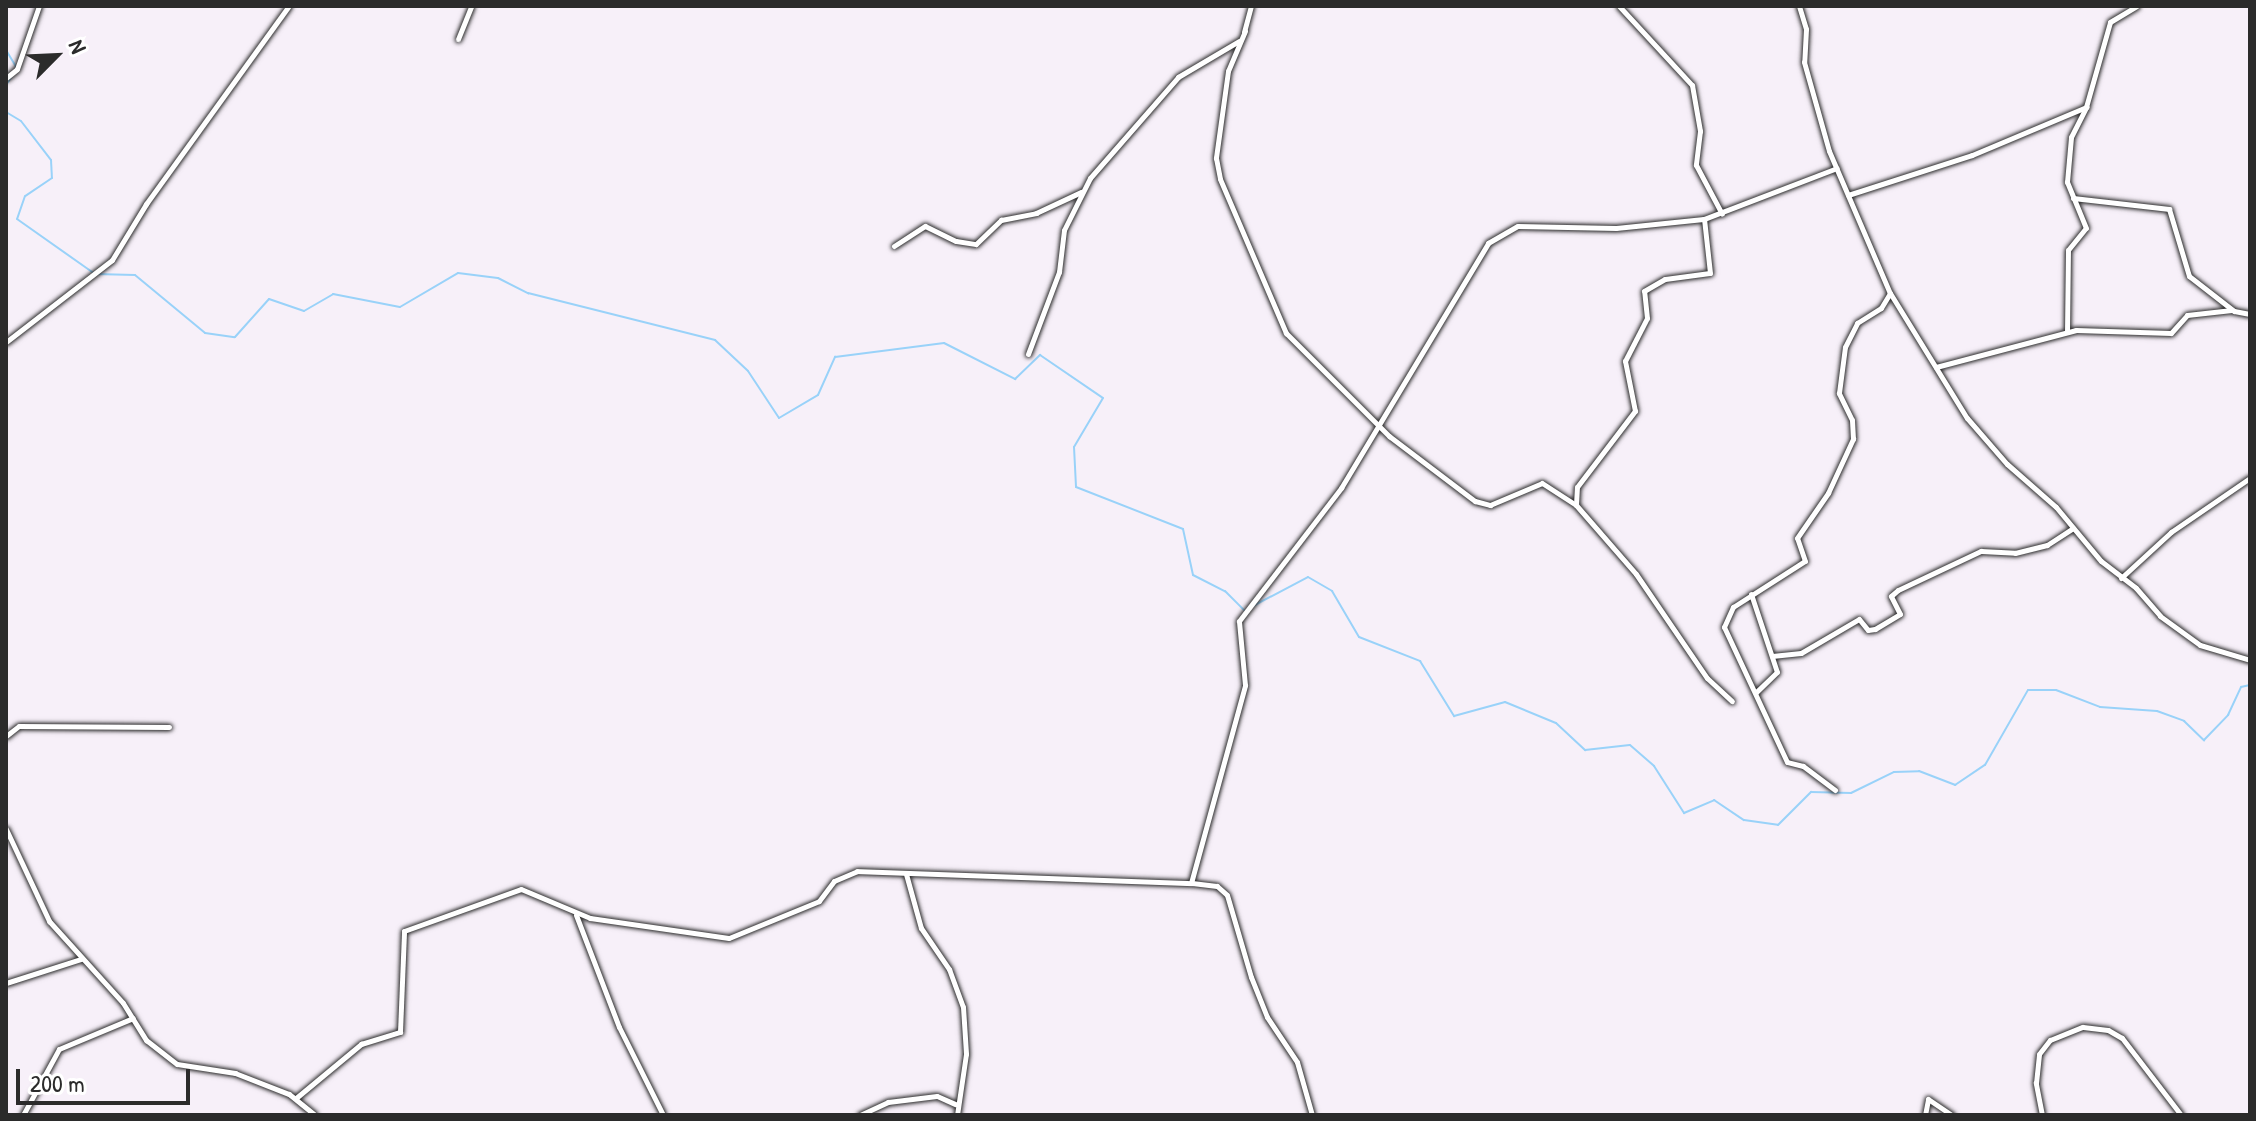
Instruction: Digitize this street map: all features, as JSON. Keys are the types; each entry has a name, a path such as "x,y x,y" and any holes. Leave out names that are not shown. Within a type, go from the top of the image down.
{"street":[{"path":"6,78 17,69 39,6"},
{"path":"6,342 112,260 289,6"},
{"path":"458,39 471,6"},
{"path":"1251,6 1245,31 1228,71 1217,129 1220,179 1284,329 1379,423 1481,504 1526,493 1542,483 1576,505 1636,574 1707,678 1732,701"},
{"path":"1619,6 1692,85 1700,131 1696,165 1722,214"},
{"path":"1799,6 1811,95 1848,195 1890,293 1983,439 2121,578 2200,645 2250,660"},
{"path":"2067,332 2068,250 2086,228 2067,182 2069,147 2086,107 2110,22 2137,6"},
{"path":"1028,354 1059,272 1064,230 1082,191 1178,77 1230,50 1245,31"},
{"path":"1848,195 1972,155 2086,107"},
{"path":"1191,883 1245,685 1239,621 1330,505 1476,259 1499,233 1518,226 1616,228 1704,219 1837,168"},
{"path":"894,246 925,226 956,241 976,244 1001,220 1036,213 1082,191"},
{"path":"2072,198 2169,209 2189,276 2232,310"},
{"path":"1576,505 1577,487 1635,411 1625,361 1647,318 1644,291 1665,279 1710,273 1704,219"},
{"path":"1835,790 1803,766 1787,762 1724,627 1733,607 1805,561 1797,538 1836,480 1853,439 1852,420 1839,393 1845,347 1857,323 1881,308 1890,293"},
{"path":"1936,367 2067,332 2097,328 2171,333 2187,315 2232,310 2250,314"},
{"path":"2121,578 2171,532 2250,478"},
{"path":"1772,656 1801,653 1859,619 1868,630 1875,629 1900,614 1891,595 1908,585 1981,551 2015,553 2040,547 2073,528"},
{"path":"1751,594 1777,674 1756,692"},
{"path":"6,736 10,728 19,726 169,727"},
{"path":"6,829 49,921 133,1018 146,1040 177,1064 225,1070 296,1098 315,1115"},
{"path":"296,1098 361,1044 401,1031 400,975 406,930 521,889 539,893 576,915 729,938 819,901 845,874 906,874 1217,886 1227,895 1251,977 1267,1017 1297,1062 1312,1115"},
{"path":"906,874 921,928 949,969 963,1007 966,1054 956,1104 957,1115"},
{"path":"576,915 619,1027 663,1115"},
{"path":"6,983 81,959"},
{"path":"23,1115 59,1049 133,1018"},
{"path":"2042,1115 2036,1083 2039,1054 2050,1040 2083,1027 2099,1027 2122,1038 2181,1115"},
{"path":"860,1115 888,1102 942,1095 956,1104"},
{"path":"1925,1115 1928,1099 1952,1115"}],"waterway":[{"path":"6,50 17,68"},
{"path":"6,85 12,76"},
{"path":"6,112 21,121 51,160 52,178 25,196 17,219 95,274 135,275 205,333 235,337 269,299 304,311 333,294 400,307 458,273 498,278 528,293 715,340 748,371 779,418 818,395 835,357 944,343 1015,379 1040,355 1103,398 1074,447 1076,487 1183,529 1193,575 1225,591 1244,610"},
{"path":"1253,606 1308,577 1332,591 1359,637 1420,661 1454,716 1505,702 1556,723 1585,750 1630,745 1654,766 1684,813 1714,800 1744,820 1778,825 1811,792 1851,793 1894,772 1919,771 1955,785 1985,765 2028,690 2056,690 2100,707 2157,711 2184,721 2204,740 2228,715 2241,687 2250,685"}]}
